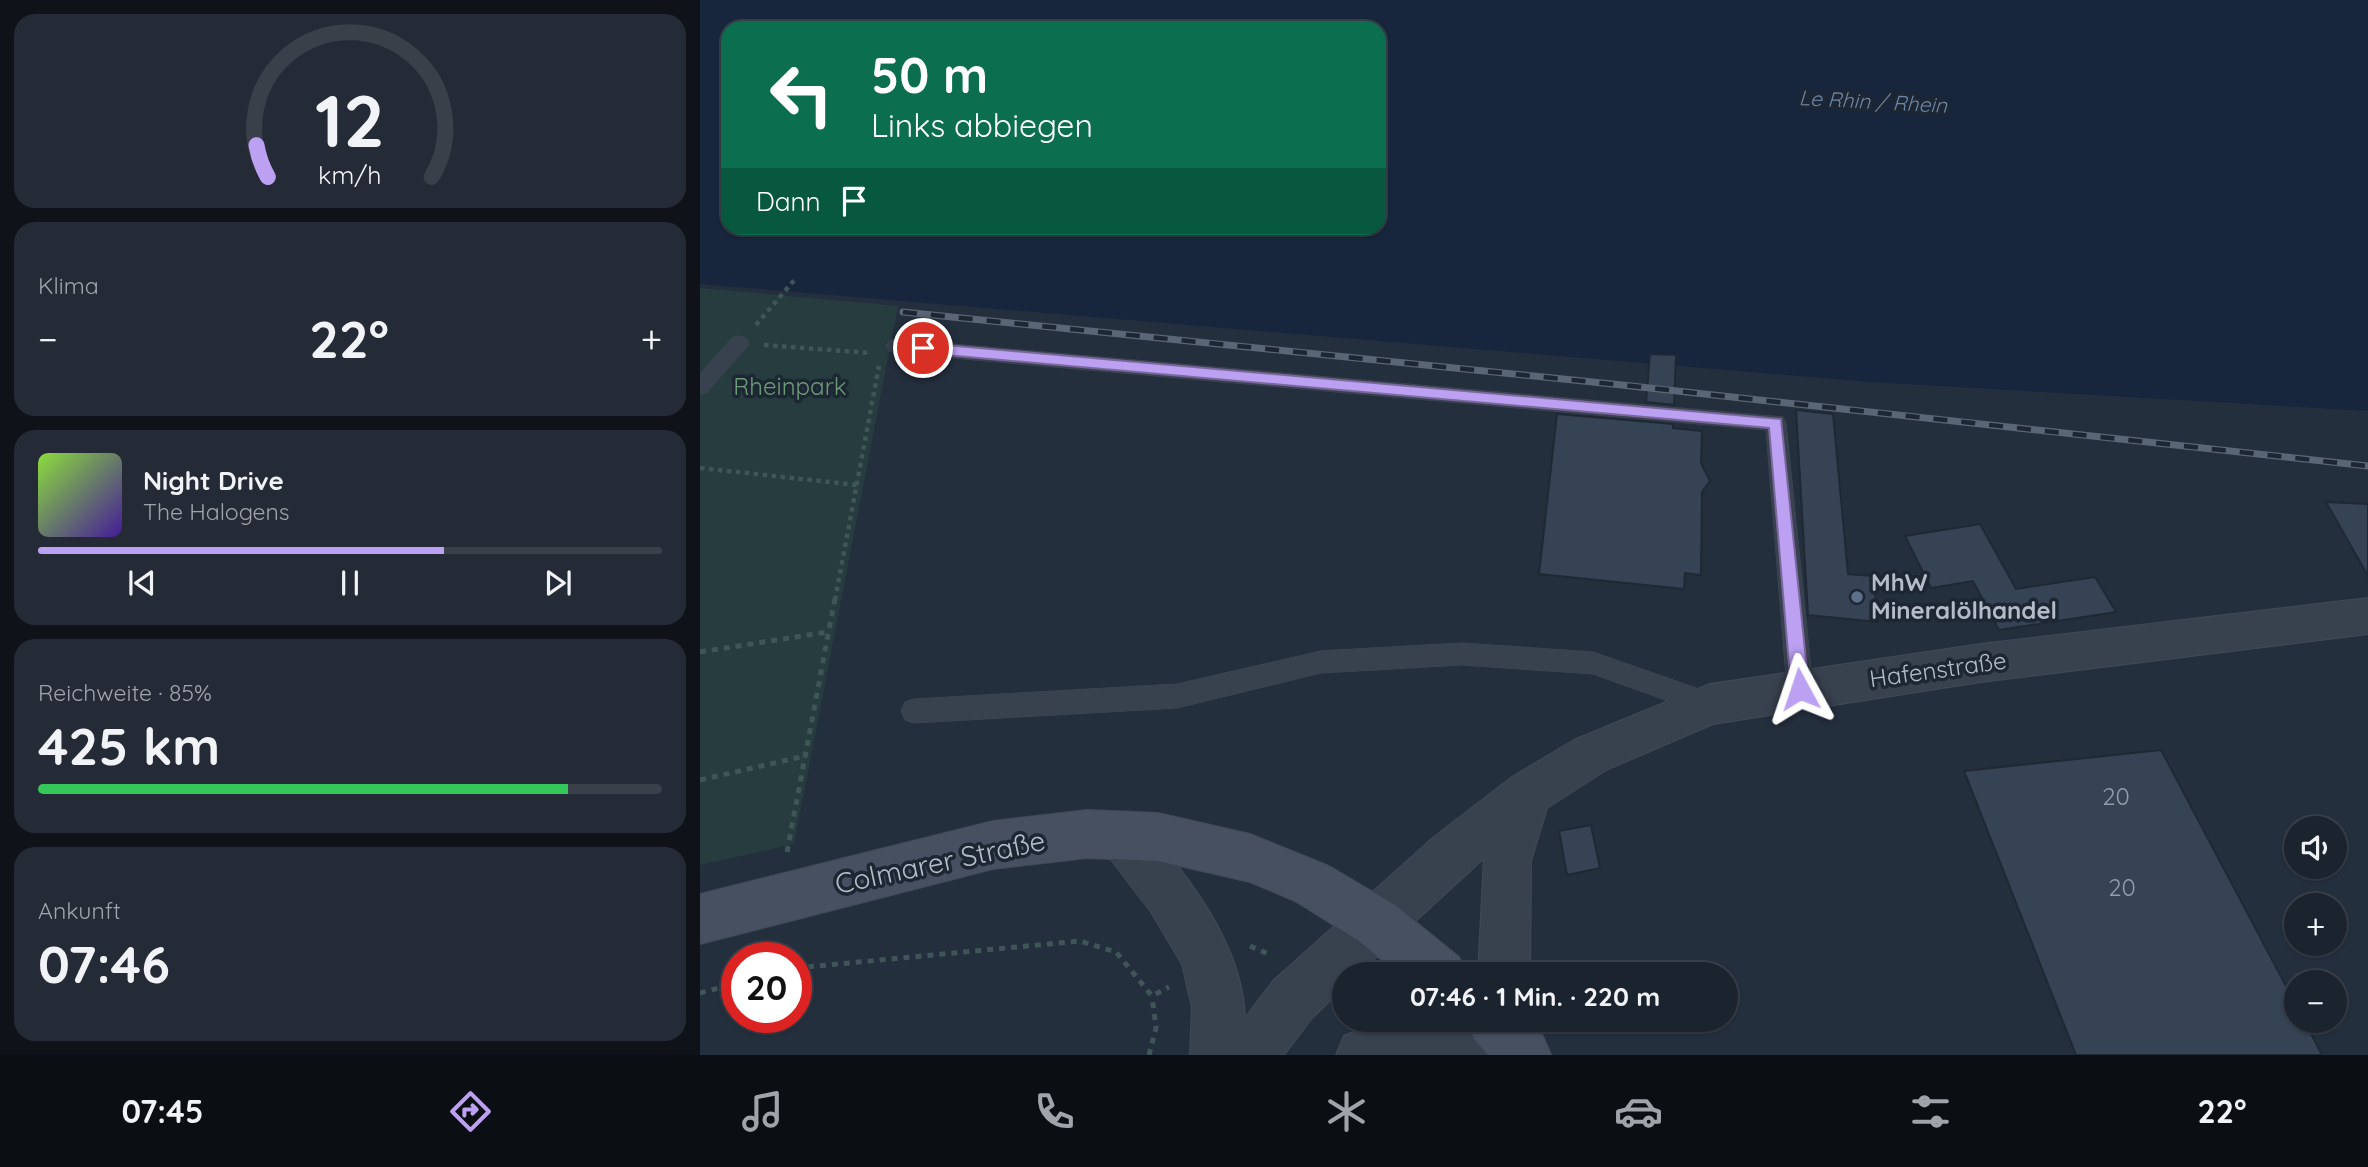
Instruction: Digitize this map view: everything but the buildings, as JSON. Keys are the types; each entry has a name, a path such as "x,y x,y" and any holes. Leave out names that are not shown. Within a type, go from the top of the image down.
{"main road":[{"name":"Colmarer Straße","path":"700,919 993,845 1087,834 1158,837 1250,858 1312,883 1377,923 1425,962"}],"street":[{"name":"Hafenstraße","path":"1251,1055 1292,1000 1451,854 1528,793 1590,755 1710,704 1981,663 2368,617"},
{"path":"1504,962 1507,861 1528,793"},
{"path":"1123,836 1184,915 1209,964 1218,1007 1217,1055"},
{"path":"1363,1055 1508,1033"}],"lane":[{"path":"700,387 739,343"},
{"path":"896,346 1776,423 1800,689"},
{"path":"914,711 1177,696 1321,662 1462,654 1593,663 1710,704"}],"path":[{"path":"774,305 796,278"},
{"path":"739,343 881,354 778,898"},
{"path":"700,468 857,485"},
{"path":"700,652 828,632"},
{"path":"700,780 805,756"},
{"path":"812,966 1080,941 1116,953 1152,996 1156,1028 1149,1055"},
{"path":"1152,996 1246,944 1318,976"},
{"path":"700,993 721,988"}],"green space":[{"name":"Rheinpark","path":"700,288 898,306 794,844 700,865"}],"water":[{"name":"Le Rhin / Rhein","path":"700,0 2368,0 2368,411 1869,382 700,284"}],"railway":[{"path":"903,312 1622,385 2368,466"}],"place":[{"name":"MhW Mineralölhandel","path":"1857,597"}],"route":[{"path":"923,348 1776,423 1800,689"}]}
